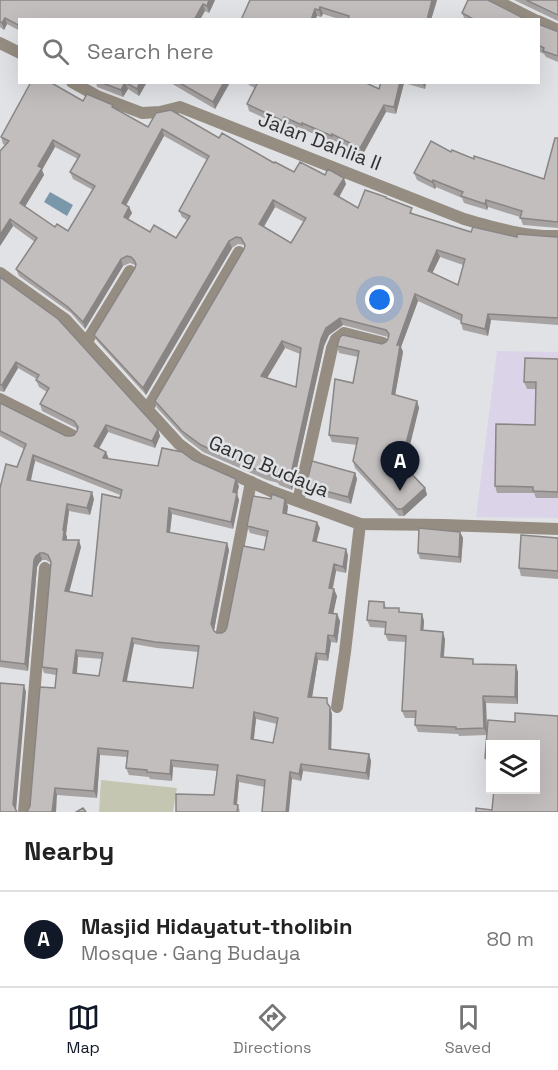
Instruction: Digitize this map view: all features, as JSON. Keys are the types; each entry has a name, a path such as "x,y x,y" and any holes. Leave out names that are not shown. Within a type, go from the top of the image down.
{"street":[{"path":"495,0 533,18"},
{"path":"540,21 558,30"},
{"path":"0,43 18,52"},
{"name":"Jalan Dahlia II","path":"76,84 97,96 142,113 180,107 464,219 505,230 558,237"},
{"path":"147,408 239,252"},
{"path":"86,343 130,271"},
{"name":"Gang Budaya","path":"0,273 66,320 179,444 199,459 298,501 360,524 558,529"},
{"path":"298,501 332,348 336,339 344,333 383,343"},
{"path":"0,399 72,435"},
{"path":"222,632 251,482"},
{"path":"337,707 360,524"},
{"path":"24,812 45,568"}],"shaded area":[{"path":"497,351 558,352 558,518 476,517"}],"green space":[{"path":"101,780 177,788 173,812 99,812"}],"water":[{"path":"50,192 73,205 67,216 44,202"}],"building":[{"path":"0,0 209,0 207,6 203,4 195,18 18,18 18,25 5,18 2,23 0,22"},
{"path":"250,0 432,0 428,18 348,18 349,16 320,7 319,10 315,9 312,18 242,18"},
{"path":"468,0 488,0 523,18 471,18 462,13"},
{"path":"526,0 558,0 558,15"},
{"path":"540,25 558,31 558,56 543,51 544,48 540,46"},
{"path":"30,84 53,84 83,101 87,94 113,105 112,107 148,127 156,113 171,110 219,138 222,133 294,172 300,162 325,175 328,169 344,178 334,194 358,208 365,190 412,208 410,213 471,232 473,227 517,237 517,234 558,236 558,318 488,314 485,329 461,323 462,315 415,294 397,345 400,345 392,394 417,401 401,463 425,488 402,509 397,509 353,461 358,438 329,435 335,379 353,383 359,351 337,346 340,337 343,335 382,344 386,342 389,334 386,330 340,318 326,328 321,339 289,483 201,445 182,431 155,401 244,249 245,245 241,238 236,237 229,241 143,388 94,335 135,268 136,264 131,257 121,259 83,322 68,307 16,269 37,238 10,219 0,235 0,151 9,141 1,137","holes":["162,129 209,156 179,211 190,216 176,238 154,225 150,232 124,217 129,207 122,203","53,140 80,155 70,172 95,186 68,231 57,224 55,227 20,203 42,168 38,166","273,200 306,218 291,243 259,224","437,250 465,259 458,285 428,271","282,341 301,348 296,387 261,376"]},
{"path":"105,84 124,84 121,90"},
{"path":"128,84 139,84 137,89"},
{"path":"182,84 223,84 213,102"},
{"path":"257,84 368,84 379,89 380,84 400,84 394,107 384,105 360,148 332,134 332,136 284,117 283,121 247,104"},
{"path":"555,138 558,138 558,222 520,218 522,211 486,200 485,204 461,196 463,192 433,180 432,182 414,173 431,141 451,152 452,150 474,159 474,156 544,179"},
{"path":"0,277 58,319 158,429 152,441 106,425 94,446 106,452 103,458 158,466 162,448 182,452 193,460 236,479 233,492 237,493 231,522 169,508 167,532 227,543 211,624 217,633 222,633 227,627 243,546 264,550 268,531 247,526 253,496 271,499 272,494 285,499 283,513 317,522 313,541 346,549 343,567 334,564 329,588 334,589 329,613 337,614 334,636 328,635 326,654 316,653 308,697 327,698 330,707 329,749 369,754 366,773 301,764 299,774 290,772 286,812 262,812 265,780 237,775 234,804 238,805 237,812 176,812 176,794 214,795 218,765 171,760 170,774 147,772 147,770 126,768 128,751 98,748 94,791 55,788 52,812 26,812 30,806 40,687 55,688 57,669 42,667 51,562 48,555 44,553 40,553 34,560 25,664 0,661 0,488 6,464 17,467 26,444 0,431 0,403 66,436 74,435 78,427 74,421 40,404 49,388 36,380 39,375 16,362 0,385","holes":["33,455 122,490 120,498 102,494 92,596 65,591 79,540 63,540 67,504 87,508 92,492 27,480","132,638 199,646 193,688 123,681","76,650 103,653 99,676 73,673","254,712 278,718 273,743 251,739"]},
{"path":"525,358 558,359 558,492 533,491 533,487 495,486 496,424 535,425 536,382 524,382"},
{"path":"312,461 355,473 348,497 306,486"},
{"path":"419,528 460,532 459,557 418,553"},
{"path":"521,535 558,538 558,571 519,568"},
{"path":"369,601 384,602 384,608 399,608 399,612 422,614 421,630 443,632 441,657 473,659 473,664 516,665 515,697 483,696 484,728 456,729 456,727 415,725 416,711 402,711 406,636 385,634 386,622 367,620"},
{"path":"0,683 24,685 13,804 17,812 0,812"},
{"path":"515,713 558,716 558,812 476,812 476,808 492,810 494,794 540,794 540,740 486,740 488,720 515,722"}],"place":[{"name":"Masjid Hidayatut-tholibin","path":"400,491"}]}
